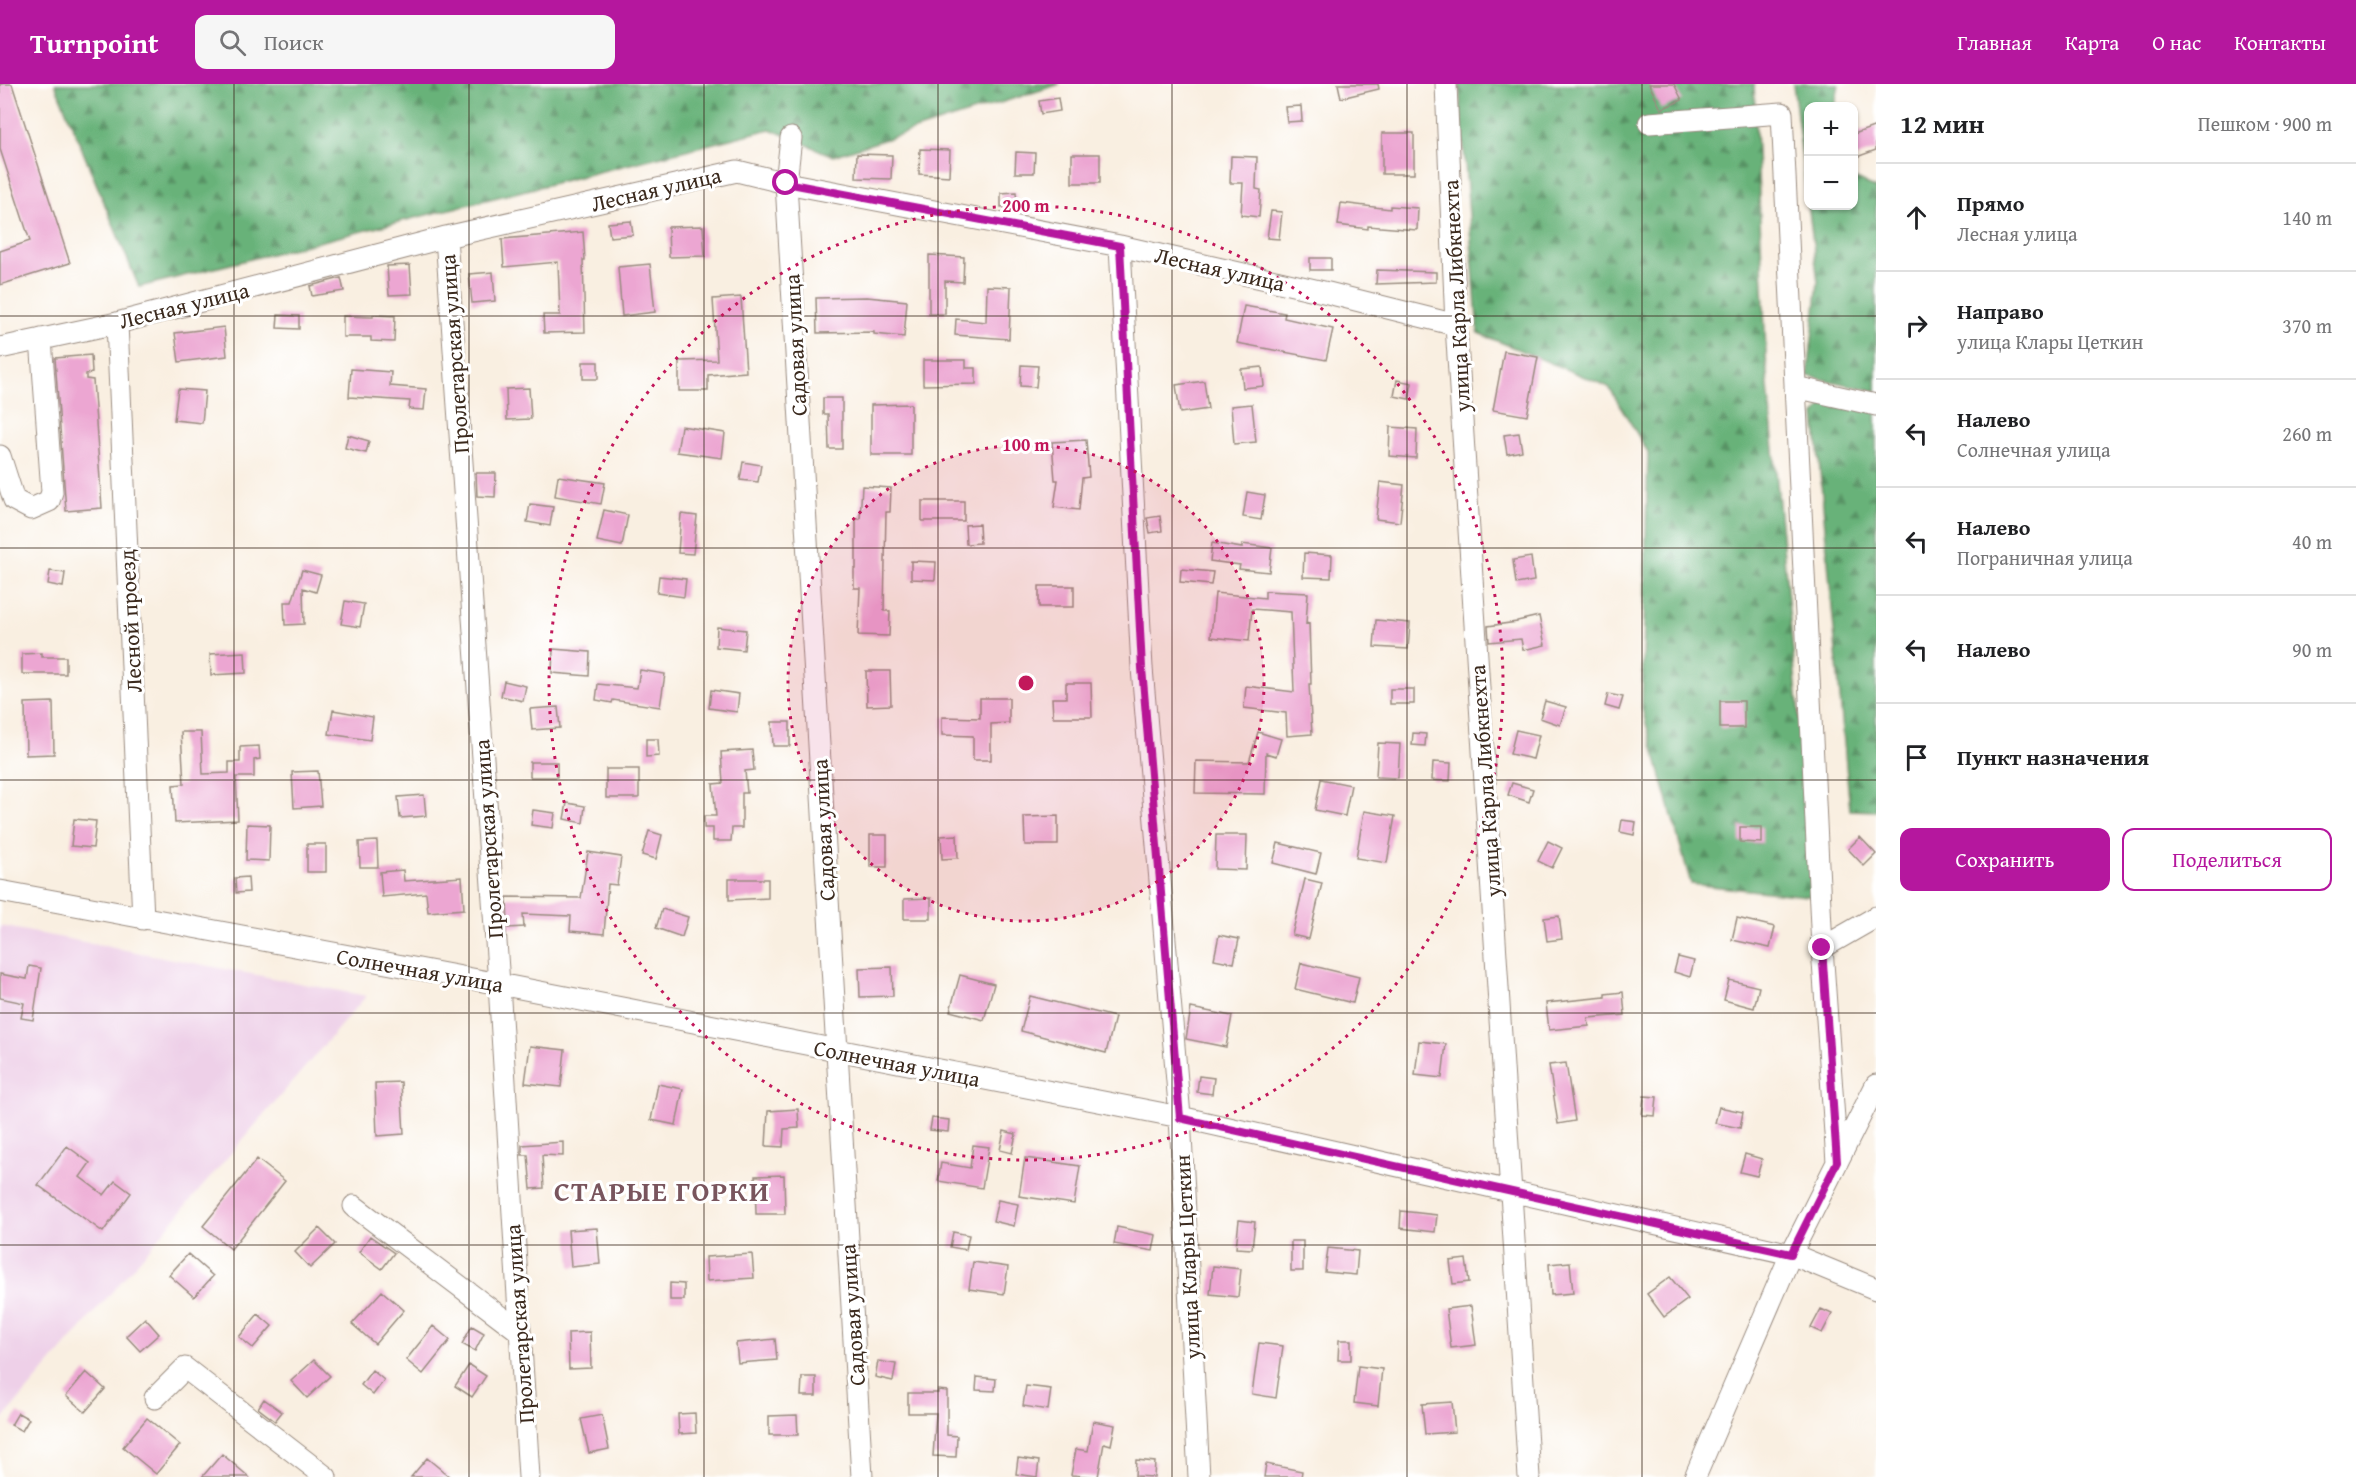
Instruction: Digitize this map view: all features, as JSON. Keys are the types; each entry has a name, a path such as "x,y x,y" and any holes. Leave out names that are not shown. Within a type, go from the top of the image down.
{"street":[{"name":"улица Карла Либкнехта","path":"1446,84 1456,325 1529,1477"},
{"path":"1649,123 1782,114 1822,948 1837,1162"},
{"name":"Садовая улица","path":"791,138 786,183 835,1051 862,1477"},
{"name":"Лесная улица","path":"0,348 117,323 446,237 737,171 786,183 1120,246 1456,325"},
{"name":"Пролетарская улица","path":"446,237 499,984 519,1331 530,1477"},
{"name":"улица Клары Цеткин","path":"1120,246 1142,668 1180,1118 1199,1477"},
{"name":"Лесной проезд","path":"117,323 143,919"},
{"path":"0,456 14,500 31,508 49,501 52,492 41,339"},
{"path":"1795,387 1876,405"},
{"name":"Солнечная улица","path":"0,891 499,984 1180,1118 1791,1254 1876,1289"},
{"path":"1822,948 1876,917"},
{"path":"1695,1477 1791,1254 1876,1085"},
{"path":"354,1206 519,1331"},
{"path":"155,1398 185,1368 326,1477"}],"shaded area":[{"path":"0,926 366,996 2,1420 0,1419"}],"green space":[{"path":"55,84 1060,84 833,156 770,129 139,287"},
{"path":"1459,84 1754,84 1767,376 1816,897 1691,884 1642,709 1648,452 1609,387 1478,333"},
{"path":"1793,84 1839,84 1836,102 1804,102 1804,171"},
{"path":"1858,180 1876,189 1876,391 1808,376 1818,282 1809,210 1858,210"},
{"path":"1826,401 1876,412 1876,811 1850,810 1815,415"}],"building":[{"path":"0,84 12,84 70,263 0,285 0,251 30,241 0,149"},
{"path":"1338,84 1378,84 1379,89 1341,98"},
{"path":"1649,84 1674,84 1682,100 1661,109"},
{"path":"1058,98 1060,111 1041,114 1039,101"},
{"path":"1301,106 1302,121 1287,122 1285,107"},
{"path":"1876,126 1876,150 1858,157 1858,133"},
{"path":"1382,133 1414,133 1414,174 1382,174"},
{"path":"920,149 950,150 949,176 919,174"},
{"path":"1016,152 1035,153 1034,173 1015,173"},
{"path":"857,154 892,155 891,179 856,178"},
{"path":"1072,154 1100,154 1100,183 1072,183"},
{"path":"1231,156 1257,157 1256,189 1261,190 1259,217 1241,215 1243,183 1230,183"},
{"path":"1016,192 1017,206 1001,207 1001,193"},
{"path":"1341,203 1390,209 1390,206 1418,208 1417,230 1368,226 1368,229 1338,225"},
{"path":"1271,211 1282,212 1279,239 1267,238"},
{"path":"631,221 633,235 610,237 608,223"},
{"path":"703,226 705,256 669,257 668,227"},
{"path":"583,232 585,332 544,333 543,315 560,315 558,262 504,267 502,239"},
{"path":"929,255 964,257 963,282 945,281 945,314 929,314"},
{"path":"1310,258 1331,258 1331,270 1310,270"},
{"path":"650,264 655,312 622,316 618,267"},
{"path":"410,265 412,294 389,295 387,266"},
{"path":"1377,270 1436,272 1436,282 1376,284"},
{"path":"493,272 495,301 472,303 469,274"},
{"path":"341,278 344,291 312,296 310,286"},
{"path":"987,286 1011,287 1009,339 955,335 956,319 986,322"},
{"path":"741,297 746,372 708,375 708,391 679,391 679,361 717,360 713,299"},
{"path":"867,297 907,301 904,337 874,334 874,332 817,333 816,298"},
{"path":"1244,306 1285,313 1284,318 1333,329 1326,360 1237,343"},
{"path":"278,315 299,316 299,329 277,328"},
{"path":"373,315 395,316 394,342 371,341 371,337 343,337 343,316 373,317"},
{"path":"224,327 227,356 179,362 175,333"},
{"path":"1504,351 1538,357 1527,416 1493,410"},
{"path":"91,355 92,373 86,374 86,379 93,380 102,508 66,511 55,358"},
{"path":"923,360 966,360 966,368 976,368 976,384 923,385"},
{"path":"583,362 598,362 598,379 583,379"},
{"path":"1021,365 1038,366 1036,387 1020,386"},
{"path":"1262,367 1264,386 1243,388 1241,369"},
{"path":"351,369 391,372 390,386 426,389 424,410 409,409 410,401 349,397"},
{"path":"1397,380 1412,383 1409,399 1394,396"},
{"path":"1204,381 1208,409 1180,413 1176,385"},
{"path":"529,388 531,419 507,420 506,389"},
{"path":"178,389 205,391 202,423 174,420"},
{"path":"823,398 842,398 842,449 829,449 828,414 823,414"},
{"path":"911,404 911,455 871,455 871,405"},
{"path":"1252,404 1256,442 1234,444 1231,406"},
{"path":"681,426 725,433 722,458 677,452"},
{"path":"1390,427 1417,429 1416,458 1389,456"},
{"path":"1519,433 1522,451 1507,454 1504,435"},
{"path":"348,435 369,441 366,453 345,448"},
{"path":"1086,440 1089,477 1082,478 1079,510 1054,507 1058,480 1055,480 1052,442"},
{"path":"743,462 761,465 758,482 740,480"},
{"path":"476,473 496,473 495,497 477,496"},
{"path":"558,476 605,483 601,504 555,496"},
{"path":"1380,482 1404,485 1400,522 1376,519"},
{"path":"862,486 891,488 890,512 886,512 884,611 890,611 889,636 858,635 860,588 854,588 854,569 856,569 856,519 860,519"},
{"path":"1247,492 1265,495 1261,520 1243,517"},
{"path":"922,501 964,501 964,521 922,521"},
{"path":"530,504 553,507 550,526 527,522"},
{"path":"604,510 628,515 622,546 597,541"},
{"path":"681,514 697,516 693,554 678,553"},
{"path":"1160,516 1162,531 1150,533 1147,518"},
{"path":"979,524 980,543 966,544 965,525"},
{"path":"1212,543 1242,548 1242,544 1272,548 1269,572 1239,569 1240,565 1210,561"},
{"path":"1304,553 1332,555 1331,578 1303,577"},
{"path":"1531,557 1534,581 1516,584 1513,560"},
{"path":"911,561 936,562 935,580 911,579"},
{"path":"1181,569 1213,572 1211,585 1180,582"},
{"path":"302,570 321,575 316,592 303,588 304,624 285,625 284,602 292,602"},
{"path":"50,571 65,573 63,587 48,584"},
{"path":"659,576 686,579 684,597 657,593"},
{"path":"1039,586 1074,586 1074,607 1039,607"},
{"path":"1265,591 1308,593 1306,624 1309,623 1312,734 1287,736 1286,713 1244,708 1246,686 1294,692 1291,612 1252,609 1249,641 1211,637 1215,593 1265,598"},
{"path":"345,601 364,604 360,627 341,624"},
{"path":"1539,616 1545,645 1523,650 1521,639 1489,642 1488,626"},
{"path":"1376,620 1410,623 1408,649 1374,647"},
{"path":"717,627 746,630 744,650 716,647"},
{"path":"553,649 590,652 589,676 552,673"},
{"path":"245,652 246,673 211,675 210,654"},
{"path":"42,653 42,657 66,657 66,674 22,674 22,654"},
{"path":"640,670 665,674 660,707 613,700 612,703 596,700 598,684 637,688"},
{"path":"866,671 890,671 891,705 867,706"},
{"path":"504,681 526,686 523,701 501,696"},
{"path":"1066,683 1091,683 1092,717 1053,717 1052,698 1066,698"},
{"path":"1390,689 1414,689 1414,704 1390,704"},
{"path":"711,690 739,694 737,712 709,708"},
{"path":"1608,694 1623,697 1619,710 1605,706"},
{"path":"980,698 1009,698 1009,723 991,724 991,760 973,760 973,736 942,735 942,717 980,718"},
{"path":"1545,701 1566,707 1560,725 1540,718"},
{"path":"1720,701 1744,701 1744,728 1720,728"},
{"path":"53,702 54,754 26,755 25,703"},
{"path":"558,707 560,728 532,730 530,709"},
{"path":"333,710 373,717 370,740 329,734"},
{"path":"772,722 790,722 790,746 773,746"},
{"path":"1516,730 1539,735 1533,759 1510,754"},
{"path":"181,732 201,732 203,774 229,773 229,762 240,762 240,747 259,746 260,759 254,760 254,777 236,777 238,820 175,823 173,785 184,784"},
{"path":"1258,732 1281,739 1276,756 1266,753 1265,794 1195,793 1196,761 1249,762"},
{"path":"1413,733 1426,734 1425,746 1412,745"},
{"path":"646,739 658,739 659,756 646,757"},
{"path":"1378,743 1400,744 1398,778 1376,777"},
{"path":"752,750 754,770 745,771 747,793 742,793 742,828 732,828 731,841 713,841 713,828 704,828 704,816 716,816 713,784 723,783 721,752"},
{"path":"530,762 557,762 557,777 530,777"},
{"path":"1433,762 1451,763 1450,781 1432,780"},
{"path":"606,769 639,769 639,798 606,798"},
{"path":"318,771 321,806 294,808 292,772"},
{"path":"1321,779 1351,785 1345,816 1315,810"},
{"path":"1512,783 1533,789 1529,802 1508,795"},
{"path":"424,795 426,816 400,818 398,797"},
{"path":"567,803 585,806 583,823 564,819"},
{"path":"533,810 555,813 553,828 531,825"},
{"path":"1364,811 1395,816 1387,863 1356,858"},
{"path":"1058,816 1058,845 1025,845 1024,817"},
{"path":"74,819 96,821 93,848 71,846"},
{"path":"1622,820 1636,822 1634,835 1620,832"},
{"path":"247,824 270,825 269,861 246,860"},
{"path":"1740,827 1762,827 1762,843 1740,842"},
{"path":"649,831 662,835 656,859 642,855"},
{"path":"870,835 887,835 887,867 870,867"},
{"path":"957,835 958,858 942,859 941,836"},
{"path":"1216,835 1247,835 1246,870 1215,869"},
{"path":"1860,837 1876,854 1864,866 1848,849"},
{"path":"377,841 378,867 360,867 359,842"},
{"path":"1548,841 1562,848 1552,868 1538,861"},
{"path":"1278,843 1321,853 1316,874 1273,863"},
{"path":"307,844 326,844 326,872 307,872"},
{"path":"588,852 621,857 617,885 608,884 604,934 570,931 571,916 523,914 524,927 508,928 507,897 581,898"},
{"path":"403,870 404,881 462,877 464,909 428,912 426,893 382,897 380,872"},
{"path":"248,877 249,892 236,893 235,878"},
{"path":"729,879 768,879 768,898 729,900"},
{"path":"1305,879 1322,883 1309,939 1292,935"},
{"path":"931,898 931,919 904,919 904,899"},
{"path":"662,909 688,917 682,937 656,928"},
{"path":"1559,916 1562,939 1547,941 1544,918"},
{"path":"1737,918 1775,927 1770,948 1732,940"},
{"path":"1219,935 1239,939 1234,963 1214,959"},
{"path":"1678,957 1694,961 1690,977 1674,972"},
{"path":"1301,963 1359,977 1353,1003 1295,989"},
{"path":"29,966 41,968 33,1020 21,1018 24,1003 0,998 0,974 27,979"},
{"path":"892,967 893,996 860,997 859,968"},
{"path":"960,975 994,984 984,1020 950,1011"},
{"path":"1729,980 1759,987 1754,1008 1724,1000"},
{"path":"1623,992 1625,1015 1588,1018 1589,1026 1549,1030 1546,1003 1605,997 1605,994"},
{"path":"1030,996 1115,1017 1106,1053 1021,1031"},
{"path":"1191,1008 1232,1016 1226,1047 1186,1039"},
{"path":"1419,1041 1446,1044 1442,1078 1415,1075"},
{"path":"530,1046 565,1050 561,1087 525,1083"},
{"path":"1566,1063 1575,1121 1558,1124 1549,1065"},
{"path":"1199,1076 1214,1078 1212,1094 1197,1092"},
{"path":"401,1082 404,1134 377,1136 375,1083"},
{"path":"658,1084 683,1089 676,1125 651,1120"},
{"path":"1644,1096 1657,1097 1655,1116 1642,1115"},
{"path":"1719,1107 1743,1112 1740,1128 1715,1123"},
{"path":"798,1109 799,1128 784,1129 783,1147 766,1146 768,1111"},
{"path":"932,1118 949,1120 948,1132 930,1130"},
{"path":"1004,1131 1016,1134 1012,1153 1000,1150"},
{"path":"563,1142 563,1156 542,1155 544,1188 531,1189 528,1155 522,1155 522,1145"},
{"path":"973,1145 989,1147 982,1188 938,1181 941,1163 970,1168"},
{"path":"67,1146 90,1163 80,1177 104,1195 115,1181 131,1193 103,1232 38,1185"},
{"path":"1745,1154 1762,1159 1757,1176 1740,1172"},
{"path":"1025,1158 1080,1166 1074,1204 1019,1196"},
{"path":"257,1159 285,1181 231,1249 203,1226"},
{"path":"784,1175 785,1214 756,1214 755,1176"},
{"path":"998,1200 1018,1204 1014,1226 993,1221"},
{"path":"1401,1211 1437,1215 1435,1232 1400,1228"},
{"path":"1239,1220 1255,1222 1252,1249 1236,1248"},
{"path":"1117,1227 1156,1235 1153,1251 1114,1244"},
{"path":"319,1228 335,1244 310,1268 295,1252"},
{"path":"597,1228 600,1264 571,1267 568,1230"},
{"path":"953,1232 969,1235 966,1250 950,1247"},
{"path":"370,1236 394,1253 382,1269 359,1252"},
{"path":"1291,1241 1303,1241 1303,1271 1291,1271"},
{"path":"1328,1248 1358,1251 1356,1275 1325,1272"},
{"path":"188,1254 213,1276 194,1297 169,1275"},
{"path":"752,1254 754,1278 707,1281 706,1257"},
{"path":"1466,1259 1469,1282 1453,1284 1450,1261"},
{"path":"973,1262 1008,1267 1004,1294 969,1289"},
{"path":"1570,1262 1573,1293 1551,1295 1549,1264"},
{"path":"1213,1266 1241,1269 1238,1297 1210,1294"},
{"path":"1670,1277 1688,1299 1664,1317 1647,1294"},
{"path":"670,1283 684,1284 684,1300 670,1300"},
{"path":"382,1291 404,1310 375,1344 352,1324"},
{"path":"1471,1306 1476,1345 1451,1348 1446,1309"},
{"path":"1821,1309 1832,1314 1822,1333 1811,1328"},
{"path":"258,1314 272,1326 253,1348 239,1337"},
{"path":"145,1318 159,1334 140,1351 126,1336"},
{"path":"433,1326 450,1340 423,1374 406,1360"},
{"path":"472,1326 484,1333 475,1351 462,1344"},
{"path":"590,1332 591,1368 569,1369 568,1333"},
{"path":"775,1339 777,1360 738,1363 736,1343"},
{"path":"1339,1340 1351,1340 1351,1360 1338,1360"},
{"path":"1259,1343 1283,1346 1276,1398 1252,1394"},
{"path":"314,1360 330,1376 307,1398 291,1381"},
{"path":"878,1361 896,1364 893,1381 875,1377"},
{"path":"469,1365 486,1376 472,1397 455,1386"},
{"path":"1358,1366 1382,1369 1378,1406 1354,1403"},
{"path":"372,1370 384,1380 373,1395 361,1385"},
{"path":"86,1372 105,1389 85,1412 66,1396"},
{"path":"802,1377 816,1377 816,1396 801,1396"},
{"path":"977,1377 996,1379 995,1391 976,1390"},
{"path":"1026,1386 1051,1389 1048,1410 1023,1406"},
{"path":"938,1390 947,1391 947,1435 957,1436 956,1457 933,1456 936,1413 908,1413 908,1393 938,1393"},
{"path":"264,1399 282,1412 275,1421 258,1408"},
{"path":"1452,1402 1455,1432 1425,1434 1422,1404"},
{"path":"18,1413 29,1419 22,1431 11,1425"},
{"path":"695,1413 696,1433 679,1434 678,1414"},
{"path":"602,1415 609,1449 589,1453 581,1419"},
{"path":"797,1415 798,1435 769,1435 769,1416"},
{"path":"147,1418 180,1445 156,1474 123,1447"},
{"path":"1093,1421 1115,1425 1111,1445 1104,1443 1098,1477 1071,1475 1076,1449 1088,1451"},
{"path":"222,1454 249,1477 202,1477"},
{"path":"427,1458 450,1477 411,1477"},
{"path":"1018,1458 1039,1461 1037,1477 1016,1474"},
{"path":"1136,1460 1155,1462 1154,1477 1135,1476"},
{"path":"1266,1464 1302,1471 1301,1477 1264,1477"}],"district":[{"name":"СТАРЫЕ ГОРКИ","path":"662,1191"}],"route":[{"path":"786,183 1120,246 1142,668 1180,1118 1791,1254 1837,1162 1822,948"}]}
